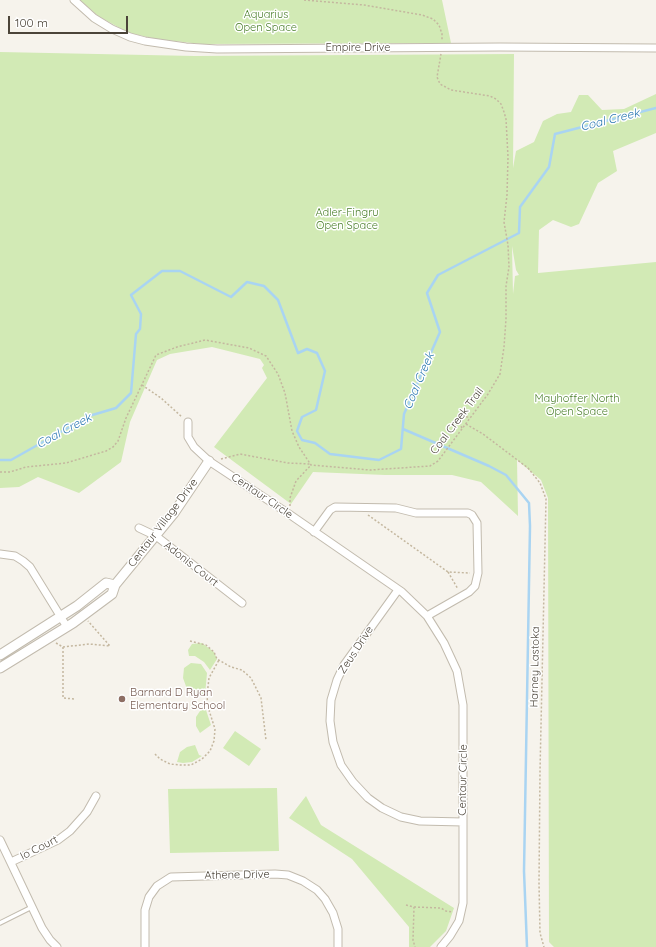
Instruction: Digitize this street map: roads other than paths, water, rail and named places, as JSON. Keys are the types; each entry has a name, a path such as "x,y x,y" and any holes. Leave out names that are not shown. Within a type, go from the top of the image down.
{"street":[{"name":"Empire Drive","path":"74,0 94,18 112,29 130,37 159,44 186,47 217,49 443,47 656,48"},
{"name":"Centaur Circle","path":"188,422 188,437 194,447 209,461 289,514 398,590 416,604 427,616 444,643 457,671 463,705 463,903 459,920 450,936 441,947"},
{"name":"Centaur Village Drive","path":"0,668 84,616 112,594 115,584 174,513 209,461"},
{"path":"314,532 330,510 335,507 396,508 416,513 468,513 472,515 478,523 478,573 475,586 469,592 427,616"},
{"name":"Adonis Court","path":"139,528 156,536 242,603"},
{"path":"0,554 15,556 24,561 30,567 67,627"},
{"path":"0,655 77,606 106,583 115,584"},
{"name":"Zeus Drive","path":"398,590 344,665 337,680 331,707 330,721 333,742 341,765 353,782 368,798 382,808 402,817 420,821 463,822"},
{"name":"Io Court","path":"11,862 58,840 70,831 87,812 96,796"},
{"path":"0,840 42,928 57,947"},
{"name":"Athene Drive","path":"145,947 145,910 149,897 157,886 171,877 275,874 288,875 303,881 317,890 325,899 333,913 336,923 338,947"}],"lane":[{"path":"0,923 32,907"}],"waterway":[{"name":"Coal Creek","path":"0,460 11,460 89,416 116,408 131,393 136,334 140,329 141,314 131,295 162,271 180,271 231,297 247,282 264,286 278,300 298,353 307,349 317,353 325,371 316,410 302,417 297,431 302,440 315,443 330,454 379,460 401,449 404,414 440,332 427,293 438,275 519,233 520,207 549,167 555,134 656,108"},
{"path":"403,429 489,466 506,475 529,503 530,526 524,871 527,947"}],"place":[{"name":"Barnard D Ryan Elementary School","path":"122,699"}],"park label":[{"name":"Aquarius Open Space","path":"266,21"},
{"name":"Adler-Fingru Open Space","path":"347,219"},
{"name":"Mayhoffer North Open Space","path":"577,405"}]}
